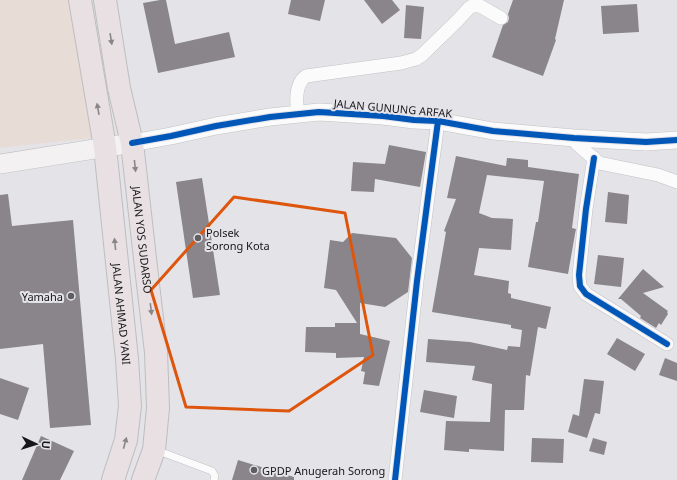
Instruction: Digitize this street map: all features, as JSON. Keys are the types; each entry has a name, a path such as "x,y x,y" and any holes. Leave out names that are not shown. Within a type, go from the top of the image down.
{"highway":[{"path":"80,0 105,147"},
{"name":"JALAN YOS SUDARSO","path":"106,0 119,88 132,143 156,352 158,408 154,450 143,480"},
{"name":"JALAN AHMAD YANI","path":"105,147 127,359 130,406 126,440 113,480"}],"main road":[{"name":"JALAN GUNUNG ARFAK","path":"0,164 132,143"}],"street":[{"path":"298,114 297,92 302,80 306,76 401,63 416,59 422,55 472,6 480,6 501,18"},
{"name":"JALAN GUNUNG ARFAK","path":"132,143 270,117 319,112 438,121 493,131 574,138 646,142 677,140"},
{"path":"395,480 417,281 438,121"},
{"path":"574,138 577,144 599,163 658,175 677,182"},
{"path":"594,158 586,209 579,275 580,286 586,294 667,344"}],"lane":[{"path":"154,450 212,471 215,476 214,480"}],"highlighted area":[{"path":"234,197 345,213 373,355 289,411 186,407 151,290"}],"shaded area":[{"path":"0,0 75,0 101,137 0,148"}],"building":[{"path":"166,0 175,44 229,32 235,57 158,73 143,3"},
{"path":"291,0 325,0 320,21 288,14"},
{"path":"364,0 392,0 400,10 382,24"},
{"path":"513,0 564,0 556,40 543,76 492,57 503,25 508,22 508,14"},
{"path":"637,4 639,32 603,34 601,6"},
{"path":"406,5 424,7 421,39 404,38"},
{"path":"389,145 426,152 420,187 375,179 374,192 351,191 353,162 385,164"},
{"path":"456,156 506,166 507,158 528,160 528,167 579,174 572,228 576,229 568,274 528,267 536,222 538,222 544,181 487,175 479,213 492,218 513,219 511,250 479,248 474,275 509,281 508,293 511,294 511,298 551,307 546,329 538,327 530,376 526,375 524,410 505,410 504,451 469,449 469,452 444,450 446,421 490,422 492,384 472,380 475,366 426,362 428,339 470,342 507,350 508,346 520,347 522,330 511,328 511,325 432,312 446,232 444,231 456,199 447,198"},
{"name":"Polsek Sorong Kota","path":"202,178 220,295 193,298 176,182"},
{"path":"608,192 629,195 627,224 605,222"},
{"path":"8,194 12,226 73,220 91,425 50,428 43,344 0,349 0,195"},
{"path":"352,233 396,238 412,258 408,292 385,307 360,303 360,334 390,341 379,386 363,384 365,372 361,371 364,357 336,358 336,353 305,352 306,327 335,327 335,323 357,323 336,290 324,288 330,240 343,242"},
{"path":"598,255 624,258 621,287 594,284"},
{"path":"643,269 664,287 643,293 668,311 668,314 661,325 659,323 656,328 640,318 641,316 621,299 618,299"},
{"path":"617,338 645,354 635,371 607,354"},
{"path":"665,358 677,363 677,381 659,375"},
{"path":"0,378 29,388 18,420 0,414"},
{"path":"584,379 604,381 600,414 595,413 587,438 568,432 573,414 579,416"},
{"path":"424,390 457,396 454,418 420,412"},
{"path":"41,436 74,451 60,480 22,480"},
{"path":"532,438 564,439 563,463 531,462"},
{"path":"593,438 607,442 604,455 589,451"},
{"name":"GPDP Anugerah Sorong","path":"238,460 294,477 294,480 232,480"}],"cycle path":[{"path":"132,143 270,117 319,112 438,121 493,131 574,138 646,142 677,140"},
{"path":"395,480 417,281 438,121"},
{"path":"594,158 586,209 579,275 580,286 586,294 667,344"}],"place":[{"name":"Polsek Sorong Kota","path":"198,238"},
{"name":"Yamaha","path":"71,296"},
{"name":"GPDP Anugerah Sorong","path":"254,470"}]}
